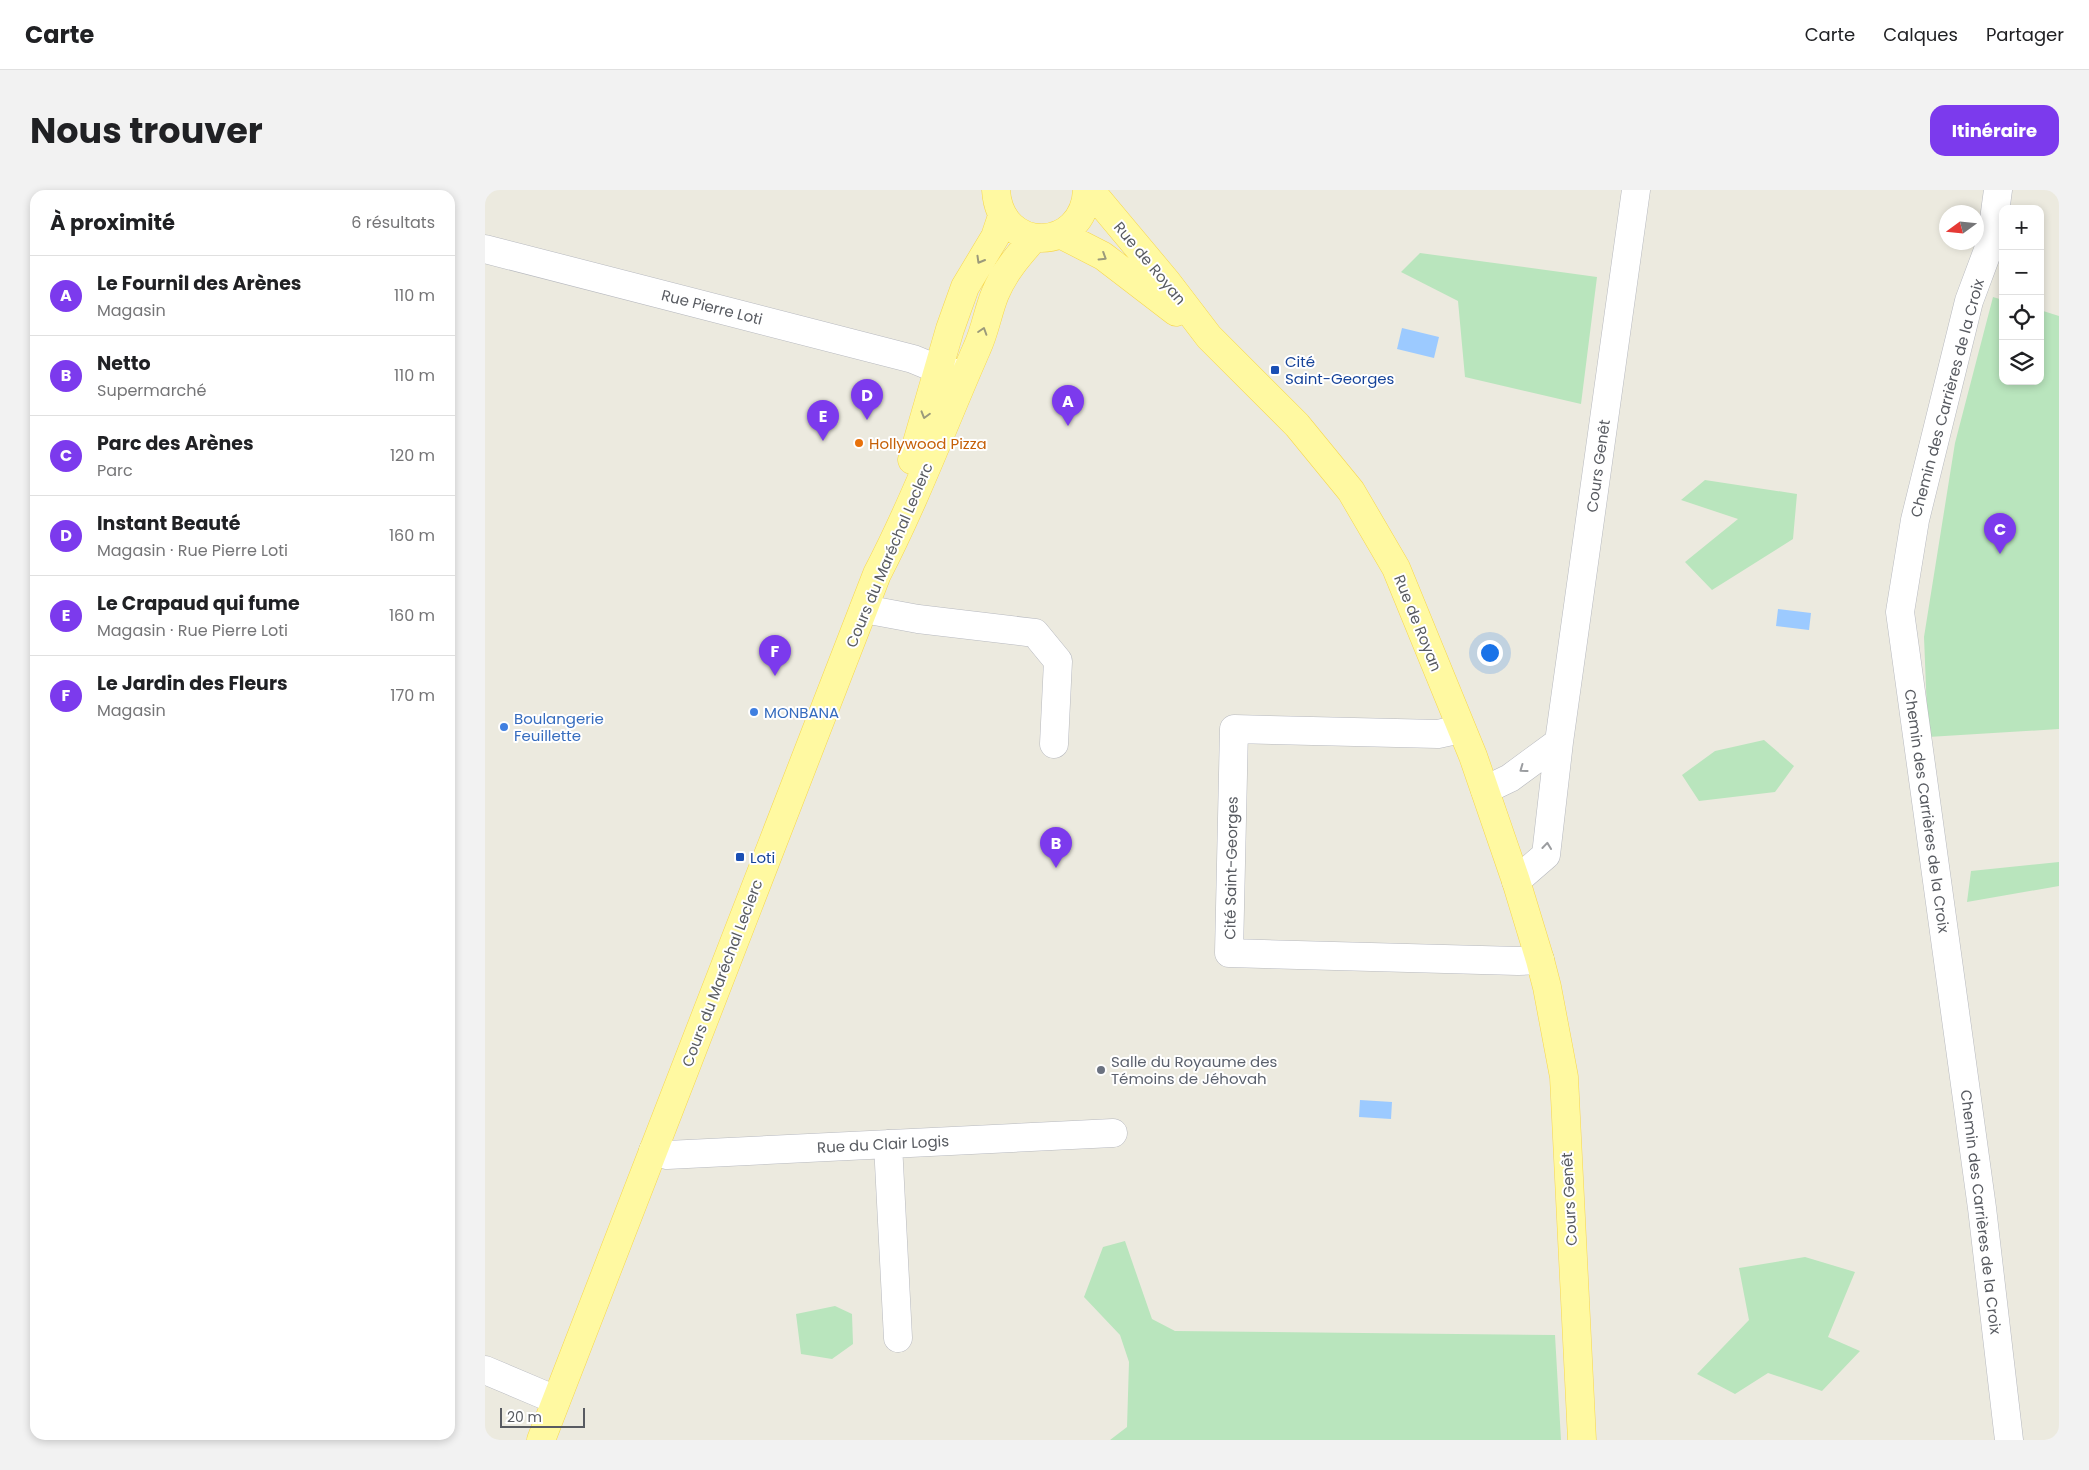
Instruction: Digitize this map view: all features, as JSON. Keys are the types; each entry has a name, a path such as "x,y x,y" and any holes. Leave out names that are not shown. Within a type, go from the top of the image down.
{"main road":[{"path":"877,574 949,329 965,287 995,237 1002,216 997,203 996,190"},
{"name":"Rue de Royan","path":"1088,190 1167,282 1209,337"},
{"name":"Cours du Maréchal Leclerc","path":"541,1440 877,574 920,482 979,345 999,286 1006,272 1047,236 1072,226 1081,215 1088,190"},
{"name":"Rue de Royan","path":"1002,216 1016,230 1047,236 1103,256 1209,337 1297,425 1351,491 1396,568 1461,729 1485,790 1540,960"},
{"name":"Cours Genêt","path":"1540,960 1564,1077 1582,1440"}],"street":[{"name":"Cours Genêt","path":"1516,881 1546,856 1559,742 1636,190"},
{"name":"Chemin des Carrières de la Croix","path":"1998,190 1991,242 1969,301 1915,520 1900,612 1982,1208 2009,1440"},
{"name":"Rue Pierre Loti","path":"485,249 913,359 965,376"},
{"path":"864,609 918,619 1035,633 1058,660 1054,744"},
{"name":"Cité Saint-Georges","path":"1461,729 1437,734 1234,729 1229,953 1518,962 1540,960"},
{"path":"1485,790 1510,778 1559,742"},
{"name":"Rue du Clair Logis","path":"653,1151 667,1155 1113,1133"},
{"path":"889,1144 898,1338"},
{"path":"485,1370 556,1400"}],"green space":[{"path":"1420,253 1597,277 1581,404 1465,377 1458,301 1401,272"},
{"path":"1993,297 1999,299 1999,385 2044,385 2044,311 2059,316 2059,729 1928,737 1924,637 1955,443"},
{"path":"1705,480 1797,494 1793,539 1712,590 1685,562 1738,519 1681,500"},
{"path":"1764,740 1794,766 1775,792 1699,801 1682,775 1715,751"},
{"path":"2059,862 2059,886 1967,902 1971,871"},
{"path":"1125,1241 1152,1319 1175,1331 1555,1335 1561,1440 1110,1440 1127,1427 1129,1362 1120,1335 1084,1297 1103,1247"},
{"path":"1805,1257 1855,1272 1828,1337 1860,1351 1822,1391 1768,1373 1735,1394 1697,1374 1749,1320 1739,1268"},
{"path":"835,1306 852,1314 853,1344 832,1359 801,1354 796,1314"}],"water":[{"path":"1402,328 1439,337 1434,358 1397,349"},
{"path":"1778,609 1811,613 1809,630 1776,626"},
{"path":"1360,1100 1392,1102 1391,1119 1359,1117"}],"place":[{"name":"Cité Saint-Georges","path":"1275,370"},
{"name":"Instant Beauté","path":"867,420"},
{"name":"Le Fournil des Arènes","path":"1068,426"},
{"name":"Le Crapaud qui fume","path":"823,441"},
{"name":"Hollywood Pizza","path":"859,443"},
{"name":"Parc des Arènes","path":"2000,554"},
{"name":"Le Jardin des Fleurs","path":"775,676"},
{"name":"MONBANA","path":"754,712"},
{"name":"Boulangerie Feuillette","path":"504,727"},
{"name":"Loti","path":"740,857"},
{"name":"Netto","path":"1056,868"},
{"name":"Salle du Royaume des Témoins de Jéhovah","path":"1101,1070"}]}
